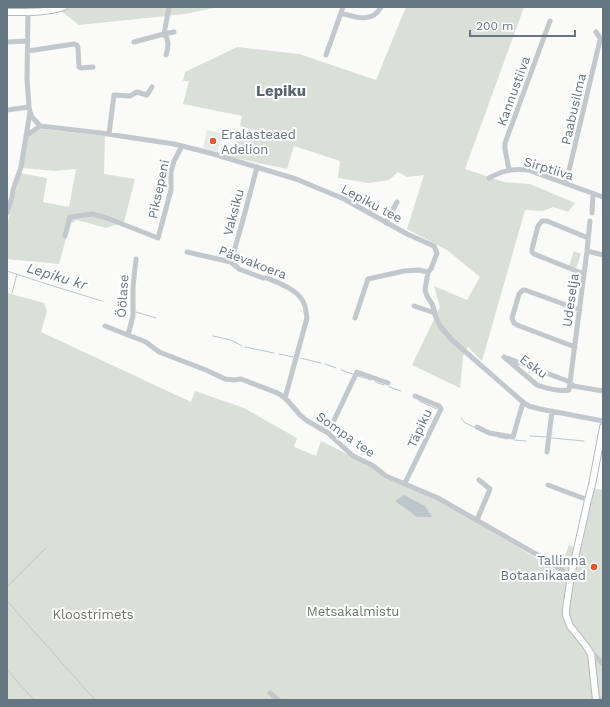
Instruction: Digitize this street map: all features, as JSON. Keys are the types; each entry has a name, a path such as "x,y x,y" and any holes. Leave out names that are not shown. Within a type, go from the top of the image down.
{"main road":[{"path":"7,12 57,10 64,7"},
{"path":"596,700 590,651 570,626 566,615 571,576 592,485 603,427"}],"street":[{"path":"7,213 12,197 10,190 21,166 26,136 29,109 28,12 33,7"},
{"path":"166,55 168,42 167,37 164,34 169,7"},
{"path":"326,55 342,10 355,17 368,18 378,12 381,7"},
{"name":"Kannustiiva","path":"509,170 505,143 550,21"},
{"path":"134,42 174,32"},
{"path":"596,32 602,41"},
{"path":"7,42 28,41"},
{"name":"Paabusilma","path":"566,183 602,41"},
{"path":"28,51 74,44 77,45 78,48 78,67 92,67"},
{"path":"109,134 114,95 130,96 137,92 147,96 152,88"},
{"path":"7,110 29,109"},
{"path":"26,136 40,126 32,117 29,109"},
{"name":"Lepiku tee","path":"40,126 109,134 182,146 296,179 352,203 386,223 434,246 437,253 431,269 428,272 425,290 440,326 452,340 524,403 533,407 603,421"},
{"name":"Piksepeni","path":"64,236 70,217 92,214 107,218 158,238 170,190 171,172 174,161 182,146"},
{"name":"Vaksiku","path":"231,262 257,167"},
{"name":"Sirptiiva","path":"489,178 498,173 509,170 528,170 603,197"},
{"path":"592,212 593,194"},
{"path":"386,223 397,202"},
{"path":"584,274 534,254 532,249 538,226 542,221 547,221 588,238"},
{"name":"Udeselja","path":"570,382 590,221"},
{"path":"587,251 603,255"},
{"name":"Päevakoera","path":"187,252 231,262 239,269 263,278 267,278 292,289 301,298 305,305 307,318 284,398"},
{"name":"Öölase","path":"128,335 133,316 133,287 136,259"},
{"path":"355,318 368,279 404,271 418,270 428,272"},
{"path":"575,346 517,325 512,321 512,318 519,294 523,290 580,310"},
{"path":"414,306 434,313"},
{"name":"Sompa tee","path":"105,326 146,342 158,352 206,370 224,379 241,379 275,392 284,398 300,416 328,433 353,456 372,465 386,476 438,498 571,576"},
{"name":"Esku","path":"570,382 569,390 565,391 542,387 533,382 504,356 570,382 573,386 603,391"},
{"path":"328,433 357,372 388,383"},
{"name":"Täpiku","path":"405,483 441,409 439,406 415,396"},
{"path":"477,426 489,433 512,437 524,403"},
{"path":"547,452 552,411"},
{"path":"477,520 490,489 479,480"},
{"path":"548,485 588,500"},
{"path":"590,651 603,664"},
{"path":"270,693 278,700"}],"shaded area":[{"name":"Eralasteaed Adelion","path":"207,130 222,134 217,153 203,148"},
{"path":"404,495 425,506 432,517 417,517 395,501"}],"green space":[{"path":"56,7 218,7 185,14 79,25"},
{"path":"406,7 524,7 465,169 504,182 530,184 575,203 568,212 553,207 543,211 525,210 482,361 468,347 463,356 460,388 412,365 440,307 434,286 467,300 480,277 447,250 407,229 424,175 407,177 398,172 389,180 369,183 338,178 340,161 294,146 287,169 231,157 237,137 252,141 254,130 240,126 242,116 183,104 189,81 183,81 185,72 237,47 299,54 376,80"},
{"path":"41,129 105,136 104,174 135,179 124,222 106,228 77,220 70,224 59,264 7,259 7,225 20,173 47,178 43,202 69,207 76,169 55,171 22,168 28,136"},
{"path":"574,251 581,254 576,268 569,266"},
{"path":"7,293 44,303 47,311 41,332 191,402 195,391 244,408 297,438 294,447 316,456 321,441 454,508 559,572 569,545 581,549 594,490 603,490 603,700 7,700"}],"waterway":[{"name":"Lepiku kr","path":"7,271 102,301"},
{"path":"12,293 17,274"},
{"name":"Lepiku kr","path":"136,312 156,318"},
{"name":"Lepiku kr","path":"213,336 231,340 242,346"},
{"name":"Lepiku kr","path":"245,347 274,353"},
{"name":"Lepiku kr","path":"279,354 293,357"},
{"name":"Lepiku kr","path":"300,358 321,363"},
{"name":"Lepiku kr","path":"325,364 336,368"},
{"name":"Lepiku kr","path":"341,370 353,374"},
{"name":"Lepiku kr","path":"358,376 371,380"},
{"name":"Lepiku kr","path":"375,382 384,385"},
{"name":"Lepiku kr","path":"389,387 401,391"},
{"name":"Lepiku kr","path":"419,401 437,409"},
{"name":"Lepiku kr","path":"461,418 465,423 474,427"},
{"name":"Lepiku kr","path":"530,436 547,437"},
{"name":"Lepiku kr","path":"498,437 508,439"},
{"name":"Lepiku kr","path":"552,438 584,441"},
{"name":"Lepiku kr","path":"514,440 526,441"},
{"path":"7,587 46,548"},
{"path":"7,601 95,700"},
{"path":"7,670 34,700"}],"place":[{"name":"Eralasteaed Adelion","path":"213,141"},
{"name":"Tallinna Botaanikaaed","path":"594,567"}],"district":[{"name":"Lepiku","path":"281,91"}],"park label":[{"name":"Metsakalmistu","path":"353,611"},
{"name":"Kloostrimets","path":"93,614"}]}
